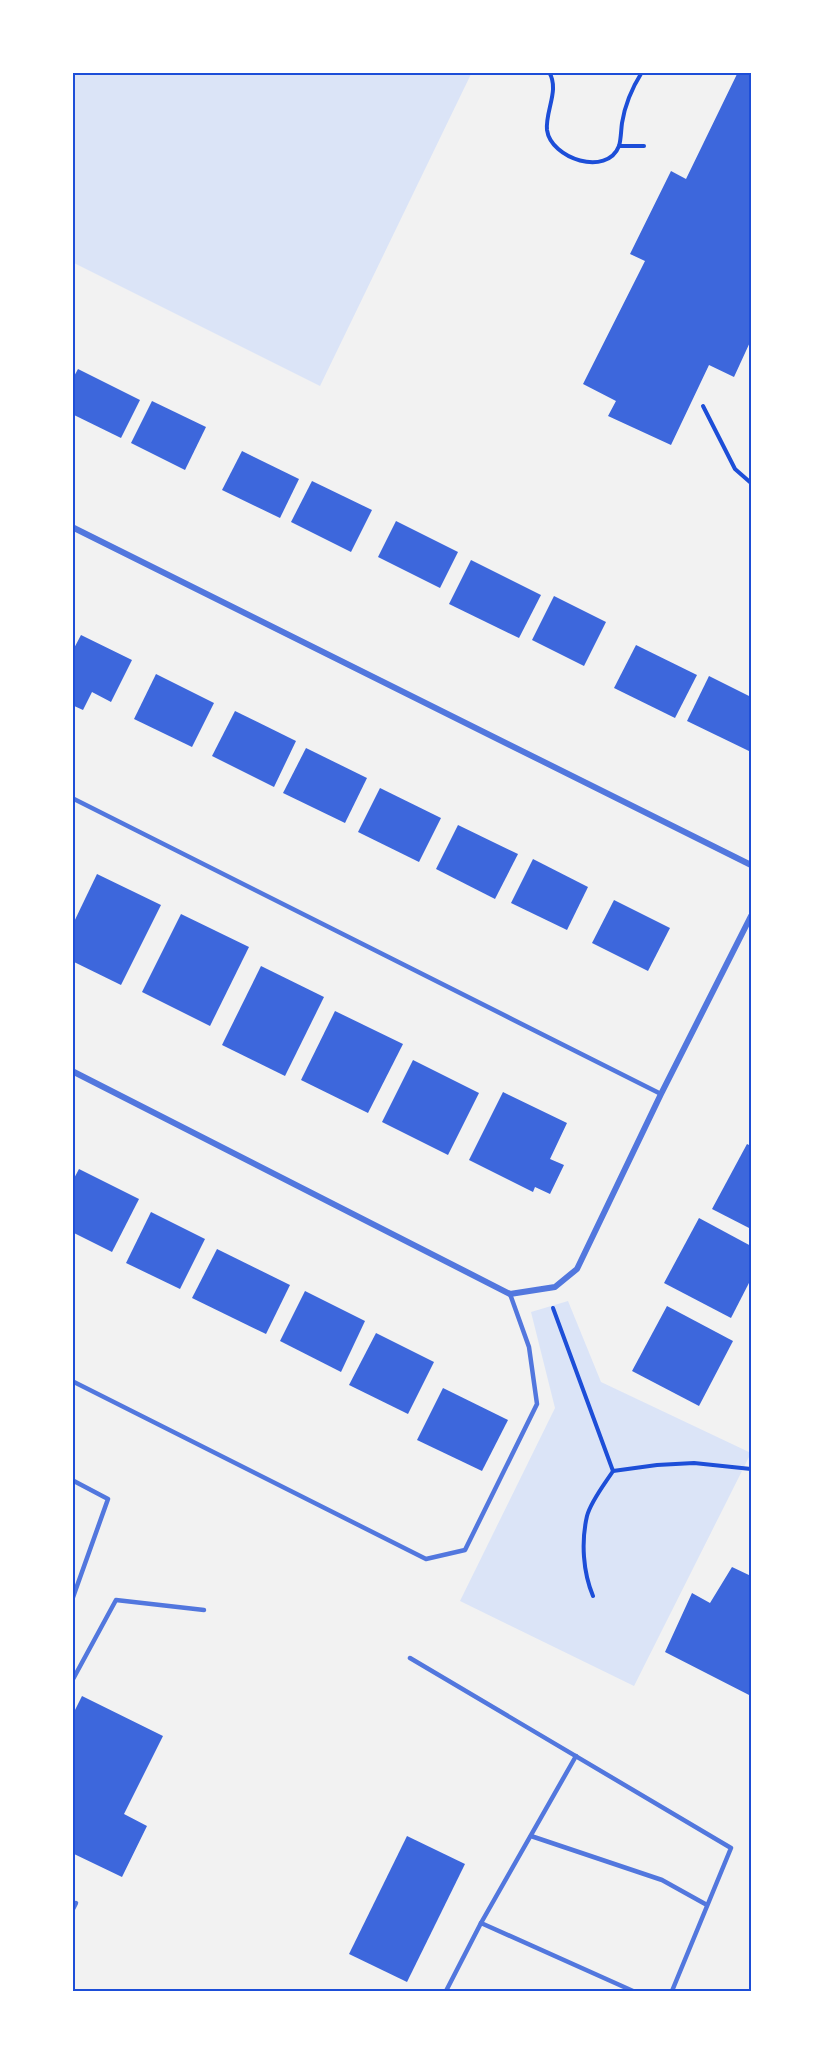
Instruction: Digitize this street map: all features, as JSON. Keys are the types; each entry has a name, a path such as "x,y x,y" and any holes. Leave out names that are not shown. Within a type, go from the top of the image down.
{"street":[{"path":"72,527 751,865"},
{"path":"72,1071 510,1294 555,1287 577,1269 661,1094 751,916"}],"lane":[{"path":"72,798 661,1094"},
{"path":"72,1381 426,1560 465,1550 537,1404 529,1347 510,1294"},
{"path":"72,1480 108,1499 74,1589 72,1600"},
{"path":"72,1681 116,1600 204,1610"},
{"path":"410,1658 731,1848 672,1991"},
{"path":"446,1991 481,1923 576,1756"},
{"path":"531,1836 662,1880 707,1905"},
{"path":"72,1911 76,1903"},
{"path":"481,1923 633,1991"}],"path":[{"path":"549,72 554,86 546,122 548,136 558,149 581,162 604,159 613,154 619,146 626,103 642,72"},
{"path":"619,146 644,146"},
{"path":"703,406 735,470 751,483"},
{"path":"546,1288 612,1471 587,1516 584,1564 587,1582 593,1596"},
{"path":"612,1471 694,1463 751,1469"}],"shaded area":[{"path":"72,72 472,72 320,386 72,262"},
{"path":"568,1301 601,1382 751,1453 634,1686 460,1601 555,1408 531,1312"}],"building":[{"path":"738,72 751,72 751,340 734,377 709,365 671,445 608,416 616,401 583,384 645,261 630,254 671,171 686,179"},
{"path":"78,369 140,400 121,438 72,414 72,380"},
{"path":"152,401 206,427 185,470 131,443"},
{"path":"242,451 299,479 280,518 222,490"},
{"path":"312,481 372,510 351,552 291,522"},
{"path":"396,521 458,552 440,588 378,557"},
{"path":"471,560 541,595 519,638 449,604"},
{"path":"554,596 606,622 584,666 532,640"},
{"path":"81,635 132,660 111,702 92,692 83,710 72,705 72,652"},
{"path":"636,645 697,675 675,718 614,688"},
{"path":"156,674 214,703 192,747 134,719"},
{"path":"709,676 751,697 751,752 687,721"},
{"path":"235,711 296,741 274,787 212,756"},
{"path":"306,748 367,778 345,823 283,793"},
{"path":"380,788 441,818 419,862 358,832"},
{"path":"458,825 518,854 495,899 436,869"},
{"path":"533,859 588,887 567,930 511,903"},
{"path":"97,874 161,905 121,985 72,961 72,926"},
{"path":"614,900 670,928 648,971 592,943"},
{"path":"181,914 249,947 210,1026 142,992"},
{"path":"261,966 324,997 285,1076 222,1045"},
{"path":"335,1011 403,1044 368,1113 301,1080"},
{"path":"413,1060 479,1093 448,1155 382,1122"},
{"path":"503,1092 567,1123 550,1159 564,1165 550,1194 535,1187 533,1192 469,1160"},
{"path":"747,1144 751,1146 751,1229 712,1209"},
{"path":"79,1169 139,1199 112,1252 72,1232 72,1182"},
{"path":"151,1212 205,1239 180,1289 126,1263"},
{"path":"699,1218 751,1246 751,1279 731,1318 664,1283"},
{"path":"217,1249 290,1285 266,1334 192,1298"},
{"path":"305,1291 365,1321 341,1372 280,1341"},
{"path":"667,1306 733,1341 699,1406 632,1371"},
{"path":"376,1333 434,1362 408,1414 349,1385"},
{"path":"443,1388 508,1420 482,1471 417,1440"},
{"path":"732,1567 751,1576 751,1696 665,1652 692,1593 710,1603"},
{"path":"82,1696 163,1736 124,1814 147,1826 122,1877 72,1853 72,1716"},
{"path":"407,1836 465,1864 407,1982 349,1954"}]}
